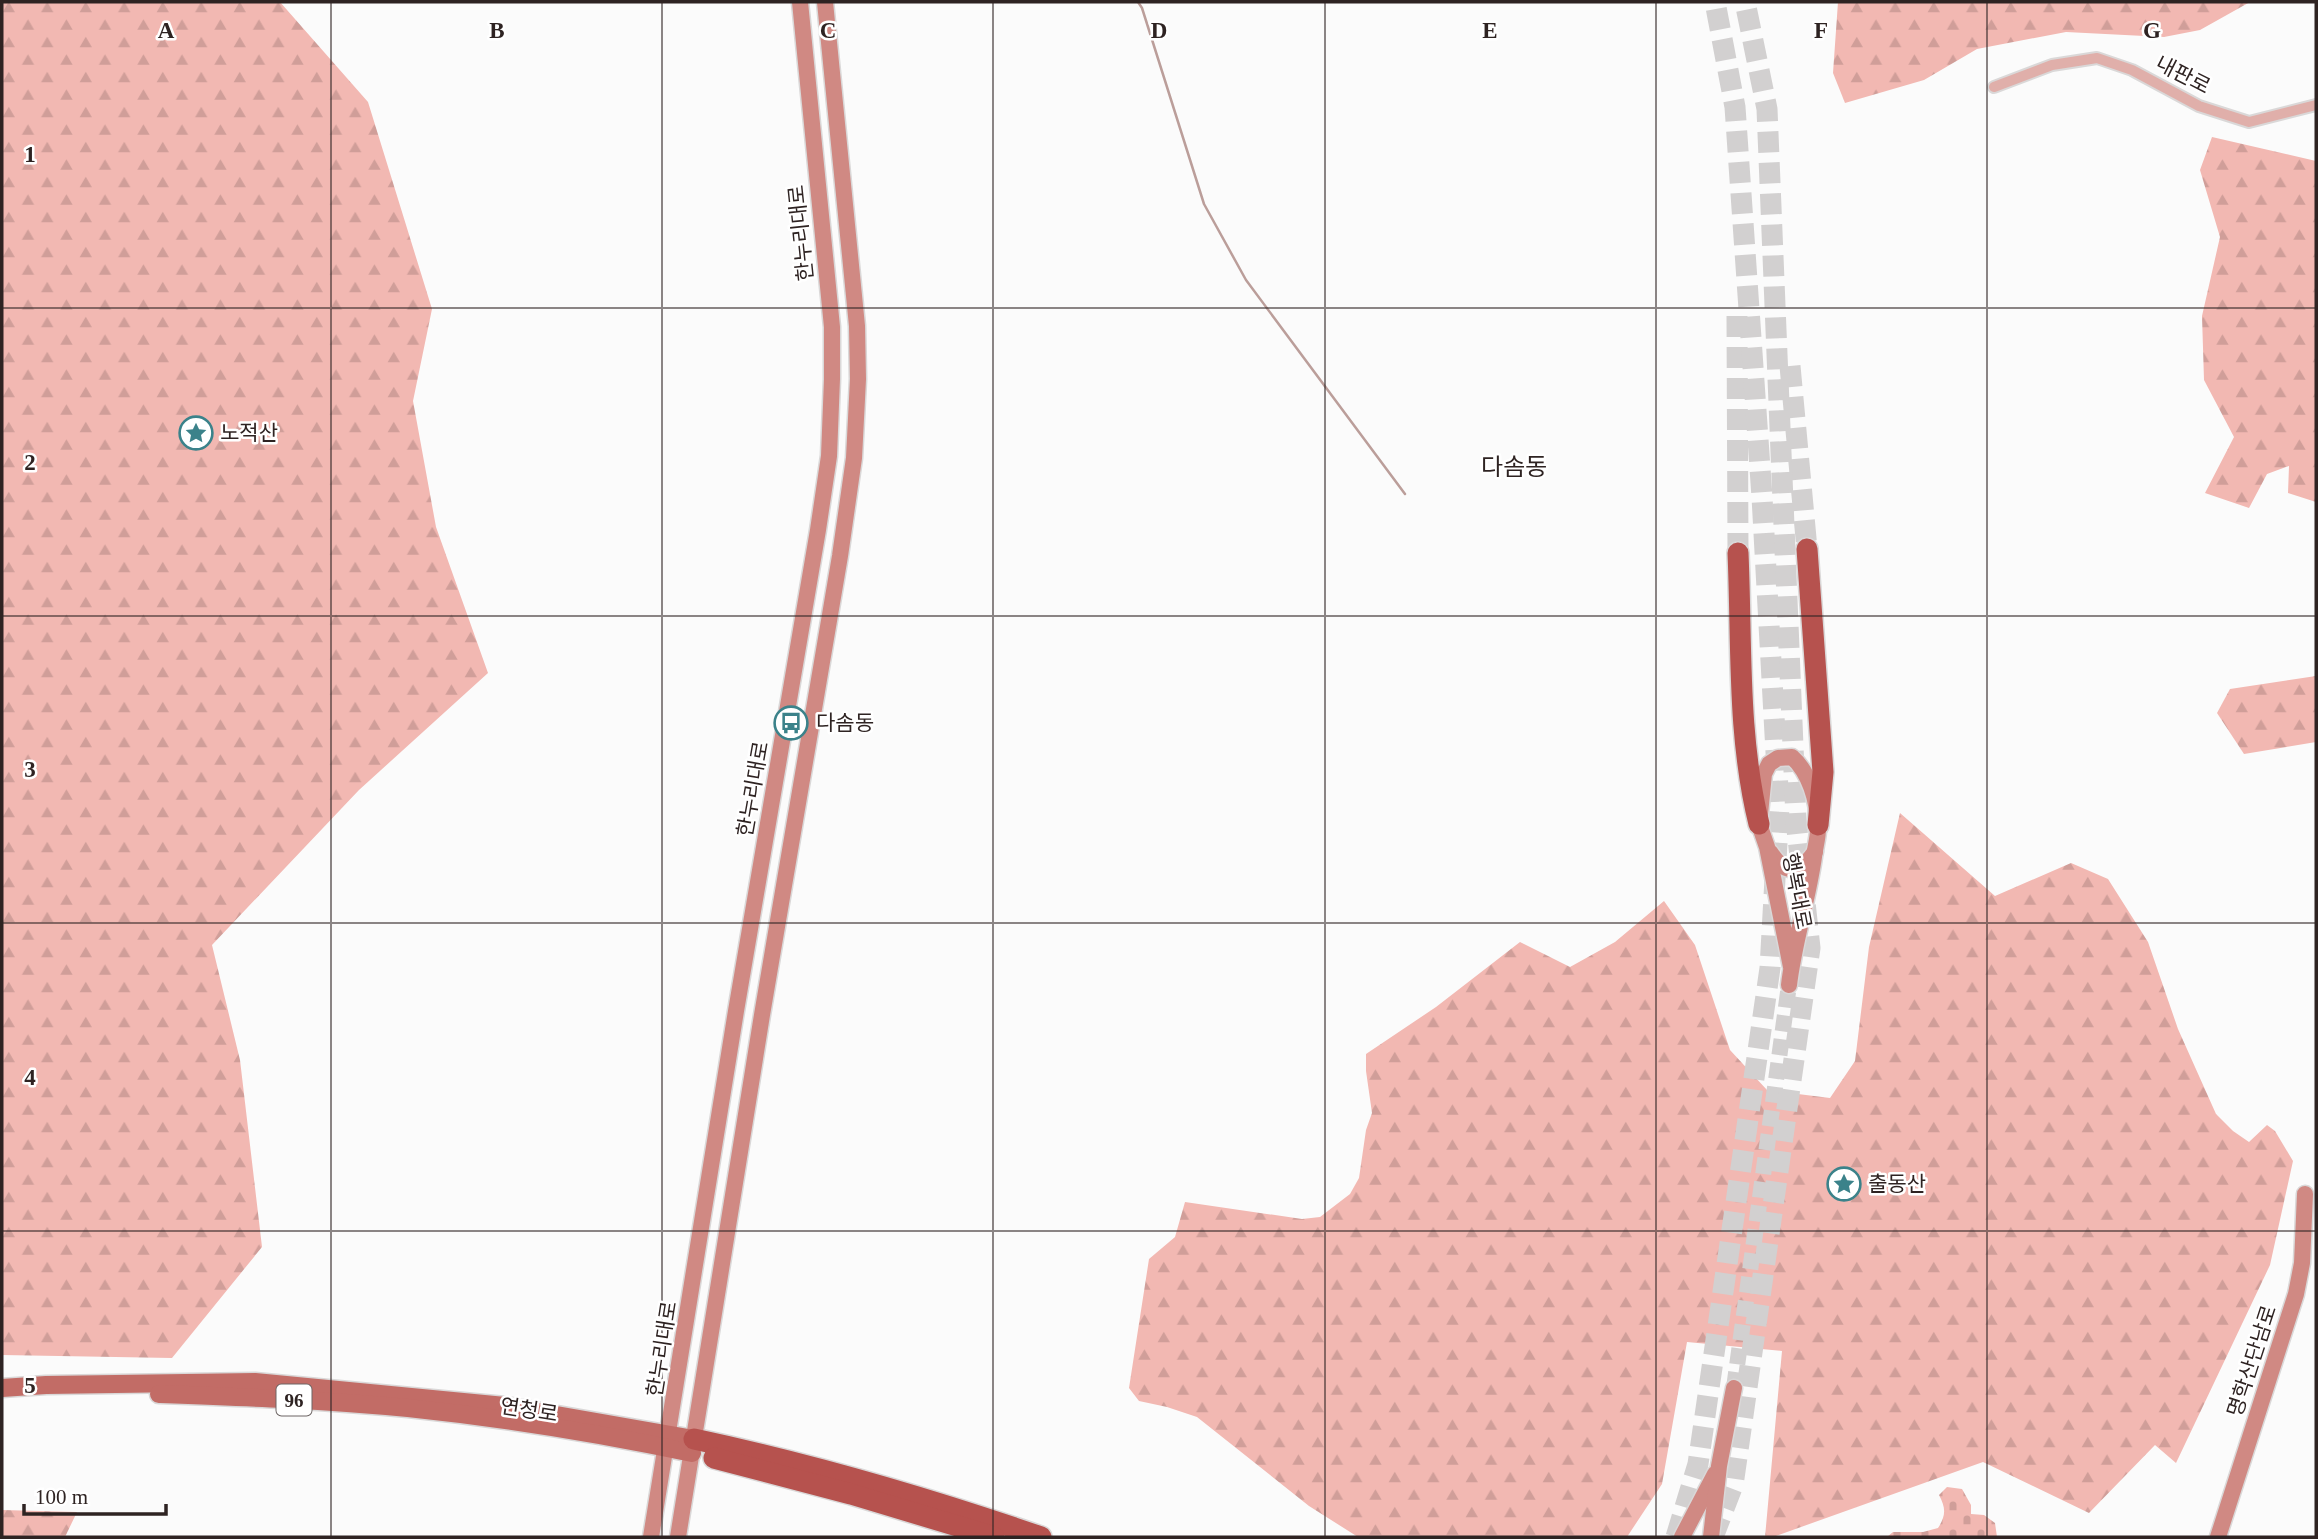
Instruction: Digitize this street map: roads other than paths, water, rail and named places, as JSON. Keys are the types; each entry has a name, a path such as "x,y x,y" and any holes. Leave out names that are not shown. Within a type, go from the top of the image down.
{"highway":[{"path":"1807,548 1823,772 1818,825"},
{"path":"1738,553 1743,725 1750,786 1759,824"},
{"name":"연청로","path":"693,1446 994,1537"},
{"name":"연청로","path":"693,1446 739,1449 855,1479 1041,1537"}],"main road":[{"name":"연청로","path":"2,1388 255,1382 492,1405 693,1446"},
{"name":"연청로","path":"2,1400 159,1394 268,1398 407,1408 586,1426"}],"street":[{"name":"한누리대로","path":"651,1537 829,456 832,327 800,2"},
{"path":"678,1537 854,458 858,379 857,326 825,2"},
{"name":"내판로","path":"1994,87 2052,65 2097,58 2132,70 2199,106 2249,122 2316,105"},
{"name":"행복대로","path":"1789,985 1818,825 1810,784 1803,767 1792,757 1778,758 1769,764 1764,774 1759,824 1767,847 1791,967"},
{"path":"1767,847 1780,866 1790,870 1800,868 1815,852"},
{"name":"명학산단남로","path":"2218,1537 2296,1294 2302,1263 2305,1194"},
{"path":"1711,1537 1719,1466 1734,1388"},
{"path":"1682,1537 1719,1466"}],"waterway":[{"path":"1138,2 1204,204 1246,280 1405,494"}],"tunnel":[{"path":"1676,1537 1698,1464 1770,968 1779,807 1762,497 1735,107 1715,2"},
{"path":"1713,1537 1733,1485 1810,948 1796,820 1767,109 1745,2"},
{"path":"1737,316 1738,553"},
{"path":"1790,366 1807,549"},
{"path":"1734,1388 1789,985"}],"place":[{"name":"노적산","path":"196,433"},
{"name":"다솜동","path":"791,723"},
{"name":"출동산","path":"1844,1184"}],"district":[{"name":"다솜동","path":"1514,467"}]}
